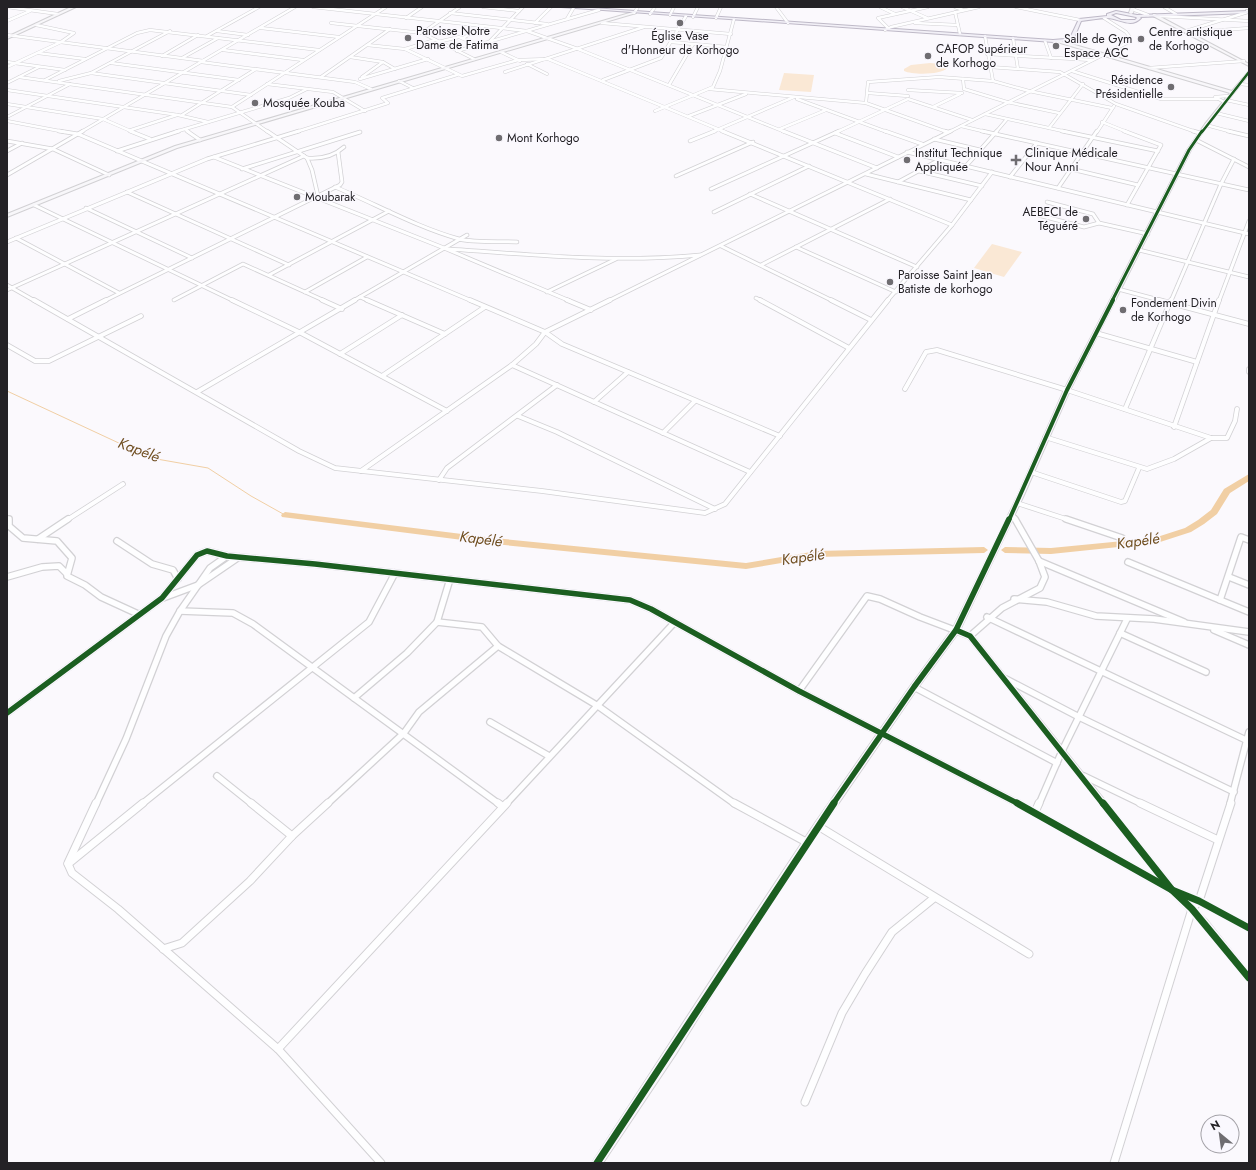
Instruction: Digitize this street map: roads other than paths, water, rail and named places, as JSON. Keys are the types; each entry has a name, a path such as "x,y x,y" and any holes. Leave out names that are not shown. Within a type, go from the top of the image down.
{"main road":[{"path":"563,7 1045,41 1058,41 1073,37 1080,20 1109,17 1119,21 1132,21 1138,19 1137,16"},
{"path":"1109,17 1109,14 1114,11 1131,13 1137,16 1155,16 1248,11"}],"street":[{"path":"7,7 58,14"},
{"path":"7,38 74,7"},
{"path":"206,36 259,7"},
{"path":"7,175 164,83 186,72 295,7"},
{"path":"313,7 527,31 578,49 877,168"},
{"path":"232,107 386,7"},
{"path":"406,18 422,7"},
{"path":"422,33 460,7"},
{"path":"483,7 519,11"},
{"path":"488,42 523,7"},
{"path":"535,23 551,7"},
{"path":"7,216 165,151 257,122 602,23 634,13 638,7"},
{"path":"650,14 655,7"},
{"path":"670,15 674,7"},
{"path":"693,17 698,7"},
{"path":"716,18 721,7"},
{"path":"776,7 788,23"},
{"path":"880,7 895,14"},
{"path":"902,7 928,18"},
{"path":"927,7 878,18 886,29 910,22 979,7"},
{"path":"955,7 963,10"},
{"path":"1016,7 1080,20"},
{"path":"1164,7 1176,14"},
{"path":"567,19 574,8"},
{"path":"1131,13 1132,8 1148,15"},
{"path":"7,21 31,10"},
{"path":"457,51 599,10"},
{"path":"1186,32 1248,11"},
{"path":"956,12 960,34"},
{"path":"450,13 549,24"},
{"path":"603,80 662,58 686,16"},
{"path":"1155,16 1249,21"},
{"path":"1155,16 1244,61 1249,65"},
{"path":"361,471 512,364 536,344 545,332 1124,45 1129,38 1126,32 1104,18"},
{"path":"654,111 710,89 714,85 731,34 734,20"},
{"path":"331,22 422,33 474,59"},
{"path":"910,22 958,25"},
{"path":"602,23 731,34"},
{"path":"7,67 61,42 74,33 71,31 36,25"},
{"path":"463,38 483,27"},
{"path":"505,72 644,27"},
{"path":"261,28 338,37"},
{"path":"1186,32 1249,28"},
{"path":"321,77 391,29"},
{"path":"44,81 137,33 156,30 320,50"},
{"path":"217,30 248,35"},
{"path":"7,117 170,32"},
{"path":"7,34 105,49 355,82 372,89"},
{"path":"161,56 199,35"},
{"path":"985,36 993,81"},
{"path":"405,49 456,37 463,38 478,45"},
{"path":"181,58 218,38"},
{"path":"1013,38 1014,55 1018,69"},
{"path":"1045,41 1051,58"},
{"path":"1058,41 1104,56 1231,92"},
{"path":"671,42 727,47"},
{"path":"669,85 693,44"},
{"path":"367,45 405,49 428,59 457,75"},
{"path":"222,50 303,60"},
{"path":"501,52 547,74"},
{"path":"37,53 86,59"},
{"path":"987,54 1093,60"},
{"path":"350,57 383,62 395,69"},
{"path":"7,242 86,208 214,157 389,103 382,98 457,75 466,75 518,60 548,58 952,225"},
{"path":"360,79 428,59"},
{"path":"1149,68 1244,61"},
{"path":"7,62 66,70"},
{"path":"355,82 383,62"},
{"path":"110,63 239,80"},
{"path":"7,83 40,67"},
{"path":"990,67 1052,71 1066,74 1116,104 1200,133"},
{"path":"182,116 256,69"},
{"path":"1072,71 1155,97 1173,99 1226,99"},
{"path":"597,1163 818,826 883,734 914,687 956,630 1017,504 1045,437 1067,390 1118,289 1148,234 1177,174 1200,133 1231,92 1240,84 1249,72"},
{"path":"56,82 91,73 251,95"},
{"path":"19,77 232,107 257,122 305,157 316,159 338,152 344,147"},
{"path":"866,103 868,82 939,77 993,81 1029,91 1112,108"},
{"path":"963,79 964,89 966,90 1008,102 1059,113"},
{"path":"907,80 908,97"},
{"path":"399,81 413,88"},
{"path":"267,84 333,92 365,111"},
{"path":"1049,128 1059,113 1083,84"},
{"path":"1240,84 1249,85"},
{"path":"117,151 150,139 289,98 306,89"},
{"path":"710,89 866,103 948,132"},
{"path":"7,90 178,115 208,122"},
{"path":"908,90 962,93"},
{"path":"933,107 966,90"},
{"path":"689,116 747,93"},
{"path":"868,93 908,97 972,120"},
{"path":"1217,99 1215,98 1217,96 1249,105"},
{"path":"690,141 794,97 858,122 922,144"},
{"path":"711,189 885,110 908,97"},
{"path":"7,104 104,119 150,139"},
{"path":"1058,188 1102,122 1116,104"},
{"path":"780,129 826,110"},
{"path":"1216,113 1249,121"},
{"path":"985,114 1158,151"},
{"path":"131,130 178,115"},
{"path":"966,166 1007,118"},
{"path":"7,121 78,134 169,174 277,217 367,257 545,332 562,344 780,436"},
{"path":"1102,122 1161,144 1127,204"},
{"path":"1206,125 1249,136"},
{"path":"960,126 1249,190"},
{"path":"185,129 200,140"},
{"path":"242,169 360,132"},
{"path":"835,133 898,157"},
{"path":"934,139 980,150"},
{"path":"1196,140 1249,167"},
{"path":"7,141 53,149 109,175"},
{"path":"676,176 753,142"},
{"path":"7,151 22,143"},
{"path":"1010,177 1036,143"},
{"path":"68,319 335,187 342,182 338,152"},
{"path":"907,152 1247,233"},
{"path":"221,160 227,153"},
{"path":"214,157 260,177 316,197 371,221 444,248 591,310"},
{"path":"7,290 305,157"},
{"path":"305,157 312,170 316,197"},
{"path":"1125,409 1221,184 1234,159"},
{"path":"898,182 939,160"},
{"path":"714,212 809,166"},
{"path":"1071,169 1138,185"},
{"path":"919,171 982,186"},
{"path":"7,285 306,455 335,468 542,491 705,512 725,504 871,320 952,225 992,172"},
{"path":"866,174 971,200"},
{"path":"335,187 389,211 460,239 517,242"},
{"path":"127,192 233,238 289,265"},
{"path":"750,194 829,230 917,267"},
{"path":"761,265 890,199"},
{"path":"1047,202 1094,214 1099,223"},
{"path":"34,205 63,218 110,244 301,333 447,411"},
{"path":"86,208 192,258"},
{"path":"269,275 330,241 389,211"},
{"path":"1038,215 1084,227 1089,227 1099,223 1148,234"},
{"path":"1174,427 1214,314 1247,233 1249,221"},
{"path":"197,392 301,333 467,235"},
{"path":"16,238 119,293"},
{"path":"721,246 871,320"},
{"path":"796,247 896,292"},
{"path":"444,248 527,255 617,258 665,259 704,254"},
{"path":"1139,250 1249,277"},
{"path":"305,292 367,257"},
{"path":"547,292 617,258"},
{"path":"174,300 242,264 342,309"},
{"path":"1118,289 1249,324"},
{"path":"360,297 445,334"},
{"path":"756,298 849,348"},
{"path":"382,376 485,307"},
{"path":"340,354 402,315"},
{"path":"7,345 35,361 49,361 141,316"},
{"path":"1096,333 1197,362"},
{"path":"905,389 926,352 936,350 1067,390 1174,427 1211,438 1227,438 1235,421 1237,409"},
{"path":"512,364 750,472"},
{"path":"594,402 628,372"},
{"path":"439,480 447,468 518,416 557,385"},
{"path":"663,433 695,401"},
{"path":"518,416 557,432 715,509"},
{"path":"1045,437 1139,468 1147,469 1174,459 1211,438"},
{"path":"1031,472 1121,502 1125,501 1139,468"},
{"path":"38,539 123,484"},
{"path":"1017,504 1122,538"},
{"path":"970,636 987,618 1014,599 1040,588 1045,577 1039,561 1012,514"},
{"path":"7,518 9,519 9,526 23,538 57,541 64,551 72,558 67,574"},
{"path":"1220,600 1241,537 1249,540"},
{"path":"117,541 152,564 173,570 178,579"},
{"path":"162,598 197,555 207,551 227,556 450,579 630,600 651,609 800,691 1035,812 1172,890 1199,901 1249,928"},
{"path":"227,556 210,568 180,611 166,636 126,739 68,864 72,873 118,909 278,1049 380,1163"},
{"path":"7,713 138,614 162,598 198,585 239,557"},
{"path":"1039,561 1192,625"},
{"path":"1128,562 1249,612"},
{"path":"7,577 42,567 59,566 67,574 67,576 85,585 101,597 138,614"},
{"path":"68,864 369,622 395,573"},
{"path":"1229,576 1249,585"},
{"path":"354,698 407,652 437,622 450,579"},
{"path":"800,691 867,596 880,599 903,610 970,636 1172,890 1192,909 1249,978"},
{"path":"1014,599 1047,602 1096,616 1127,619 1154,619 1249,632"},
{"path":"180,611 233,612 253,624 311,668 404,733 450,769 502,806"},
{"path":"987,618 1248,741"},
{"path":"1035,812 1062,751 1127,619"},
{"path":"437,622 482,627 498,646 598,706 741,808 808,843"},
{"path":"278,1049 502,806 598,706 674,623"},
{"path":"1208,627 1249,645"},
{"path":"1120,633 1206,672"},
{"path":"163,949 182,943 250,881 292,836 404,733 419,712 498,646"},
{"path":"1003,678 1079,717 1234,792"},
{"path":"914,687 1057,763"},
{"path":"490,722 549,756"},
{"path":"1114,1163 1192,909 1199,901 1234,792 1248,741 1249,732"},
{"path":"217,776 292,836"},
{"path":"1082,776 1218,840"},
{"path":"818,826 934,898 1029,954"},
{"path":"805,1102 842,1013 865,974 892,932 934,898"}],"waterway":[{"name":"Kapélé","path":"7,391 151,458 208,468 251,496 285,515"},
{"name":"Kapélé","path":"1005,550 1051,551 1154,541 1188,530 1201,522 1214,512 1227,491 1249,477"},
{"name":"Kapélé","path":"285,515 494,541 746,566 817,554 984,550"}],"place":[{"name":"Église Vase d'Honneur de Korhogo","path":"680,23"},
{"name":"Paroisse Notre Dame de Fatima","path":"408,38"},
{"name":"Centre artistique de Korhogo","path":"1141,39"},
{"name":"Salle de Gym Espace AGC","path":"1056,46"},
{"name":"CAFOP Supérieur de Korhogo","path":"928,56"},
{"name":"Résidence Présidentielle","path":"1171,87"},
{"name":"Mosquée Kouba","path":"255,103"},
{"name":"Mont Korhogo","path":"499,138"},
{"name":"Institut Technique Appliquée","path":"907,160"},
{"name":"Clinique Médicale Nour Anni","path":"1016,160"},
{"name":"Moubarak","path":"297,197"},
{"name":"AEBECI de Téguéré","path":"1086,219"},
{"name":"Paroisse Saint Jean Batiste de korhogo","path":"890,282"},
{"name":"Fondement Divin de Korhogo","path":"1123,310"}]}
